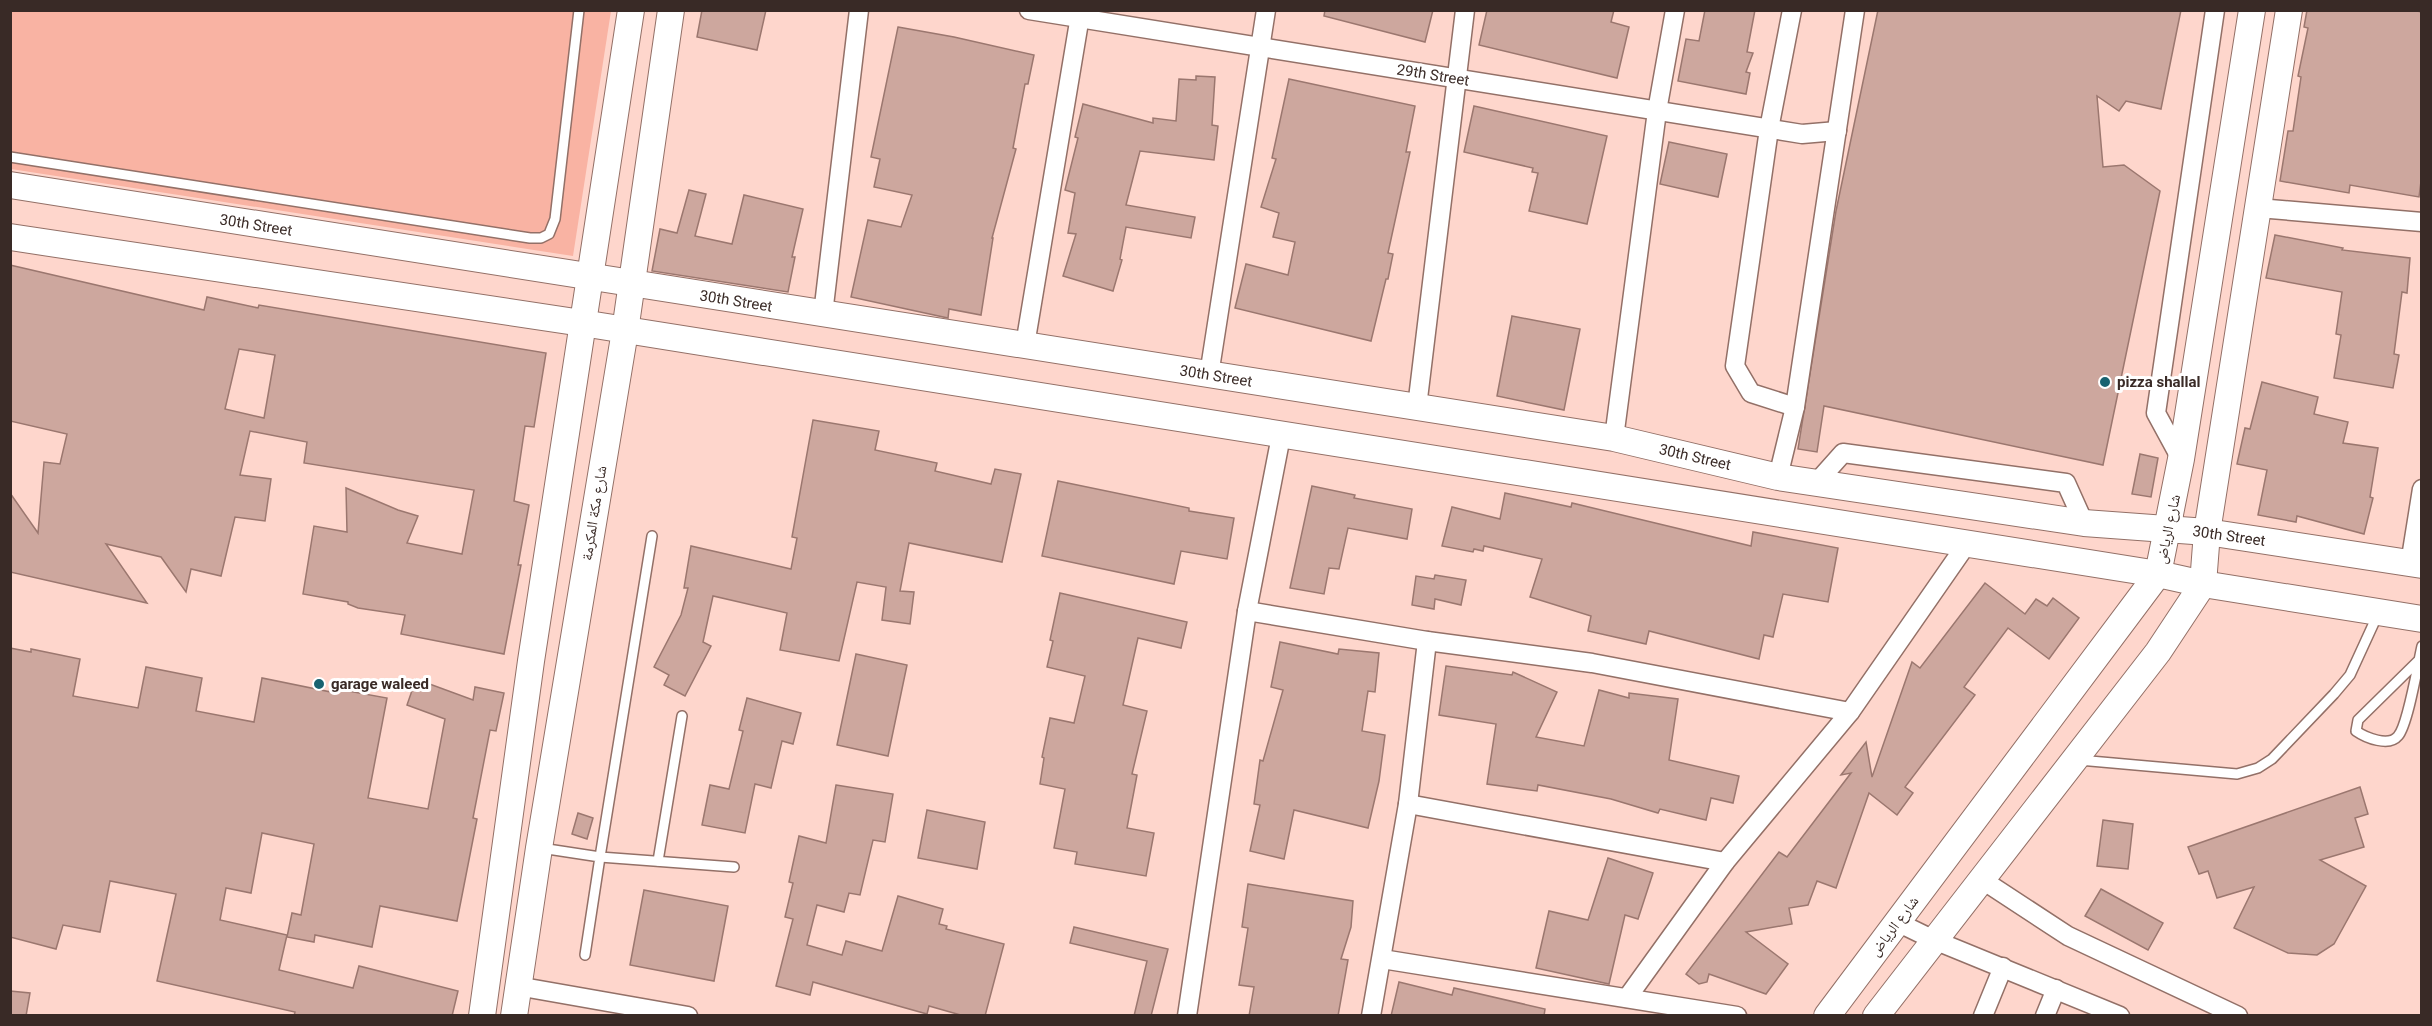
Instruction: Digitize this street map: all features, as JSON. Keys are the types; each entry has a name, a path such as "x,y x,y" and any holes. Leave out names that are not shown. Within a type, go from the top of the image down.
{"street":[{"path":"482,1015 531,661 631,10"},
{"name":"شارع مكة المكرمة","path":"514,1016 539,848 625,331 671,10"},
{"path":"823,314 859,10"},
{"name":"29th Street","path":"1029,10 1080,15 1260,47 1802,134 1837,131"},
{"path":"1209,375 1266,10"},
{"path":"1417,407 1455,78 1466,10"},
{"path":"1614,438 1657,111 1675,10"},
{"path":"1792,10 1769,129 1735,366 1751,393 1796,407"},
{"path":"1778,477 1796,407 1855,10"},
{"path":"2181,459 2156,413 2215,10"},
{"name":"شارع الرياض","path":"1827,1016 2158,574 2181,459 2252,10"},
{"path":"1876,1016 2158,652 2203,584 2207,532 2289,10"},
{"path":"1025,345 1080,15"},
{"name":"30th Street","path":"10,185 631,285 1614,438 1778,477 1818,481 2084,523 2169,527 2416,564"},
{"path":"2258,208 2421,222"},
{"path":"10,237 582,323 2158,574 2203,584 2421,619"},
{"path":"1187,1016 1247,611 1281,436"},
{"path":"1818,481 1844,453 2066,483 2084,523"},
{"path":"2416,564 2421,489"},
{"path":"1627,998 1725,862 1850,712 1966,545"},
{"path":"1247,611 1427,641 1592,663 1850,712"},
{"path":"1371,1016 1408,804 1427,641"},
{"path":"1408,804 1725,862"},
{"path":"1981,879 2068,936 2238,1016"},
{"path":"1897,922 1934,940 2120,1016"},
{"path":"1382,959 1737,1016"},
{"path":"1983,1016 2003,968"},
{"path":"517,986 688,1016"},
{"path":"2044,1016 2056,989"}],"lane":[{"path":"10,157 541,238 549,234 555,219 576,11"},
{"path":"585,956 652,536"},
{"path":"2074,760 2237,774 2258,768 2272,759 2294,738 2350,675 2379,613"},
{"path":"2418,661 2358,720 2355,731 2375,740 2397,738 2404,727 2418,661 2421,646"},
{"path":"658,861 682,716"},
{"path":"539,848 600,857 734,867"}],"shaded area":[{"path":"10,11 611,11 573,256 11,169"}],"building":[{"path":"702,10 766,10 757,50 697,37"},
{"path":"1325,10 1433,10 1425,42 1324,16"},
{"path":"1487,10 1614,10 1611,22 1629,27 1617,78 1479,45"},
{"path":"1705,10 1755,10 1747,52 1753,53 1746,72 1750,73 1746,94 1678,81 1686,39 1699,41"},
{"path":"1878,10 2181,10 2161,109 2126,101 2119,111 2097,96 2103,167 2124,165 2160,191 2103,465 1824,406 1817,452 1798,449 1836,211"},
{"path":"2307,10 2414,10 2421,12 2421,181 2419,197 2350,185 2349,193 2280,181 2288,131 2293,131 2301,77 2298,76 2308,28 2304,27"},
{"path":"898,27 1034,55 1028,84 1025,84 1013,148 1016,149 992,238 981,315 949,309 948,318 851,297 868,220 901,227 912,195 874,187 880,159 871,157"},
{"path":"1196,76 1215,77 1212,125 1218,126 1214,160 1140,151 1126,205 1195,217 1191,238 1126,227 1120,259 1122,260 1113,291 1063,276 1076,234 1068,233 1075,193 1065,190 1078,138 1075,137 1083,104 1153,123 1153,118 1176,121 1179,79 1196,80"},
{"path":"1289,79 1415,106 1406,152 1410,152 1388,253 1393,254 1371,341 1235,308 1246,264 1288,275 1295,242 1273,237 1279,213 1261,207 1276,159 1272,158"},
{"path":"1474,106 1607,136 1587,224 1529,211 1538,173 1532,172 1533,168 1464,152"},
{"path":"1669,142 1727,154 1718,197 1660,184"},
{"path":"689,190 706,194 695,236 732,244 744,195 803,209 792,257 795,257 788,292 652,271 660,229 677,233"},
{"path":"2275,235 2343,248 2342,250 2410,258 2407,293 2402,292 2394,354 2399,355 2393,388 2334,378 2341,335 2336,334 2342,292 2266,278"},
{"path":"10,265 204,310 207,297 258,308 259,305 546,353 534,427 525,426 514,501 529,505 518,565 521,565 504,654 401,634 405,615 358,608 348,602 303,594 314,526 347,532 346,488 418,516 407,543 462,554 474,490 304,463 307,442 250,431 240,475 271,479 265,521 235,517 221,576 191,569 186,592 161,557 106,544 147,603 10,572 10,493 38,533 44,462 60,464 67,434 10,421","holes":["239,349 275,355 264,418 225,409"]},
{"path":"1512,316 1580,329 1564,410 1497,396"},
{"path":"2262,382 2318,397 2314,414 2348,422 2343,443 2378,448 2370,497 2373,498 2364,534 2297,516 2296,522 2258,515 2267,470 2237,464 2245,428 2250,429"},
{"path":"813,420 879,431 875,450 937,463 935,471 991,484 995,469 1021,474 1002,562 909,543 900,591 914,592 910,624 882,620 886,587 857,582 839,661 780,650 787,613 713,596 703,642 711,646 685,696 664,685 669,675 654,667 681,615 688,588 684,588 691,546 791,569 797,538 792,537"},
{"path":"2140,454 2158,458 2151,497 2132,494"},
{"path":"1058,481 1189,508 1189,511 1234,518 1227,559 1181,551 1174,584 1042,556"},
{"path":"1312,486 1355,495 1354,498 1412,509 1407,539 1348,528 1339,569 1329,568 1324,594 1290,588"},
{"path":"1505,493 1571,507 1572,503 1751,546 1753,532 1838,548 1828,602 1783,594 1773,637 1764,635 1759,659 1649,631 1646,644 1588,631 1591,616 1530,597 1542,559 1484,546 1483,551 1474,549 1473,552 1442,546 1452,507 1500,519"},
{"path":"1435,575 1466,580 1461,605 1435,599 1434,609 1412,605 1416,576 1434,579"},
{"path":"1985,583 2025,614 2036,599 2047,606 2053,598 2079,618 2049,659 2008,628 1964,687 1975,695 1905,787 1913,793 1897,815 1869,793 1836,888 1817,881 1808,905 1789,908 1792,924 1746,932 1788,964 1766,994 1709,974 1707,982 1699,984 1686,974 1779,852 1787,857 1851,773 1841,775 1866,742 1872,777 1912,662 1920,668"},
{"path":"1060,593 1187,622 1181,648 1138,638 1123,705 1147,711 1132,774 1137,775 1127,828 1154,833 1146,876 1075,864 1077,852 1054,848 1065,789 1040,784 1044,758 1042,757 1050,718 1074,723 1085,676 1047,667"},
{"path":"1280,642 1338,654 1339,649 1379,653 1375,692 1368,691 1362,731 1385,735 1379,781 1368,828 1294,810 1284,859 1250,851 1260,805 1254,804 1260,760 1263,761 1283,690 1271,687"},
{"path":"10,648 31,652 31,649 80,659 73,696 138,708 146,667 202,678 196,711 254,722 262,678 331,692 332,688 387,698 368,798 428,809 445,719 407,705 416,679 473,700 475,687 504,693 496,731 490,730 473,818 477,819 457,921 380,906 372,947 315,935 314,942 287,937 292,913 301,915 314,844 262,833 251,893 226,888 220,920 287,935 279,970 353,988 359,966 458,991 452,1016 294,1016 295,1012 157,981 176,894 110,881 100,932 63,925 56,949 10,937"},
{"path":"856,654 907,665 888,756 837,745"},
{"path":"1446,666 1512,675 1513,672 1557,692 1536,737 1584,746 1599,690 1629,698 1629,693 1678,699 1669,760 1739,776 1733,803 1711,798 1706,820 1660,809 1658,813 1611,799 1538,785 1537,791 1487,784 1496,724 1439,715"},
{"path":"747,698 801,713 793,744 782,741 771,788 755,784 745,833 702,825 710,785 729,789 743,731 739,730"},
{"path":"836,785 893,794 885,842 873,840 860,895 849,893 844,912 817,905 807,945 842,955 846,941 882,951 898,896 943,909 939,924 947,926 946,929 1004,944 985,1016 964,1016 929,1006 927,1014 813,982 810,995 776,986 793,919 785,917 793,883 789,882 799,836 826,843"},
{"path":"2360,787 2368,814 2355,818 2364,847 2320,860 2366,886 2334,944 2317,955 2288,953 2234,928 2254,887 2217,898 2208,871 2199,874 2188,847"},
{"path":"927,810 985,822 977,869 918,858"},
{"path":"578,813 593,818 587,839 572,834"},
{"path":"2103,820 2133,824 2128,869 2097,866"},
{"path":"1608,858 1653,873 1638,919 1625,915 1609,984 1536,968 1549,911 1588,920"},
{"path":"1248,884 1353,901 1351,927 1341,959 1348,960 1338,1016 1249,1016 1254,987 1239,985 1248,928 1242,927"},
{"path":"2101,889 2163,923 2148,950 2085,916"},
{"path":"644,890 728,906 714,981 630,965"},
{"path":"1074,927 1168,949 1151,1016 1134,1016 1147,961 1070,943"},
{"path":"1399,982 1452,995 1454,988 1545,1009 1544,1016 1391,1016"},
{"path":"10,991 30,993 26,1016 10,1016"}],"place":[{"name":"pizza shallal","path":"2105,382"},
{"name":"garage waleed","path":"319,684"}]}
